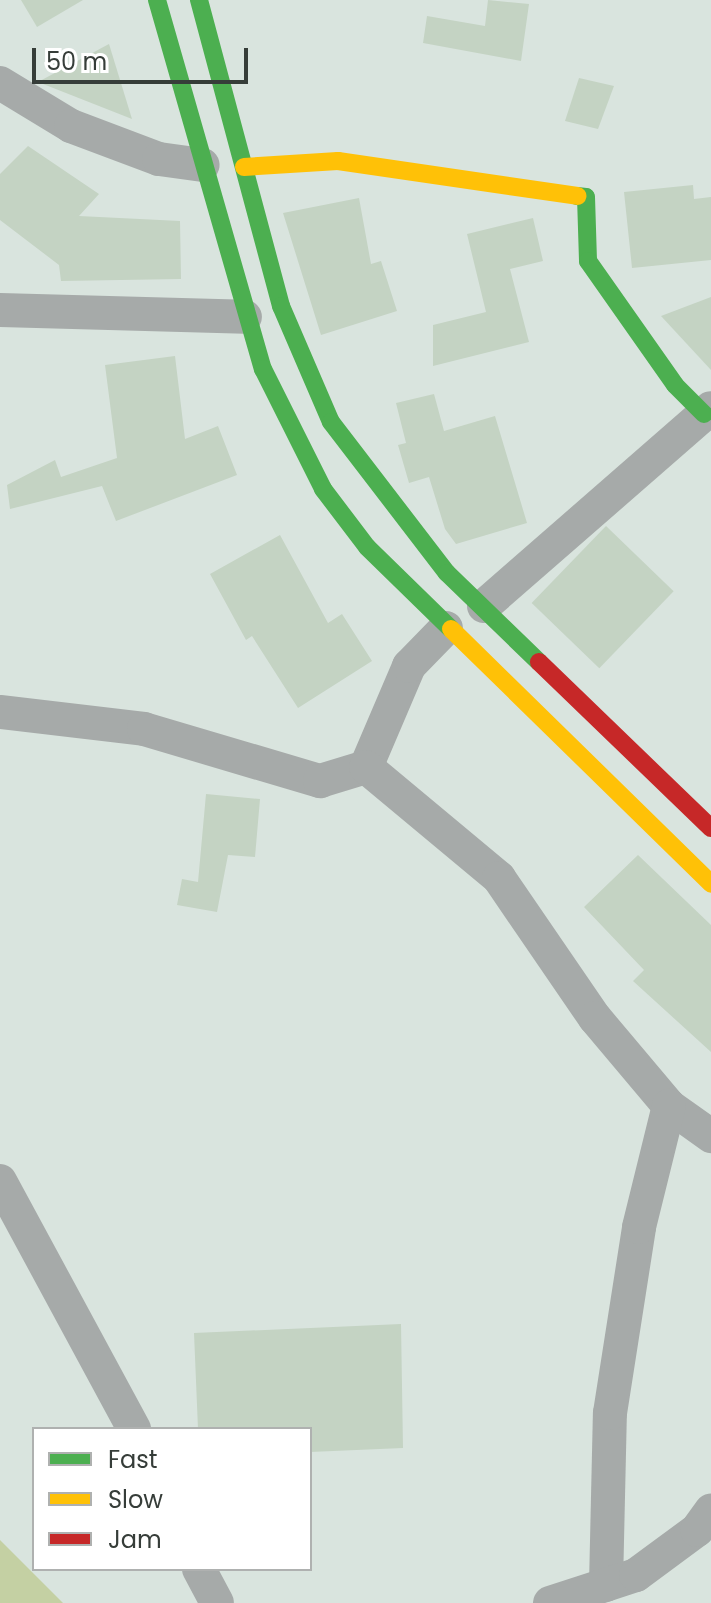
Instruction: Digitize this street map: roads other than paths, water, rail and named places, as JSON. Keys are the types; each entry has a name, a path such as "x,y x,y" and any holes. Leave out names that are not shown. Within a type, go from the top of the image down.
{"street":[{"path":"157,0 245,317 263,369 323,489 367,547 446,628 711,884"},
{"path":"199,0 281,306 331,422 399,515 484,606 711,828"},
{"path":"0,83 71,126 159,159 203,165"},
{"path":"244,167 338,161 586,197 588,261 675,385 708,411 484,606"},
{"path":"0,310 245,317"},
{"path":"366,767 409,666 446,628"},
{"path":"0,712 144,729 320,781 366,767"},
{"path":"366,767 499,878 595,1018 669,1106 711,1136"},
{"path":"606,1585 610,1413 639,1227 669,1106"},
{"path":"0,1181 133,1427"},
{"path":"550,1603 636,1575 697,1530 711,1511"},
{"path":"200,1571 217,1603"}]}
